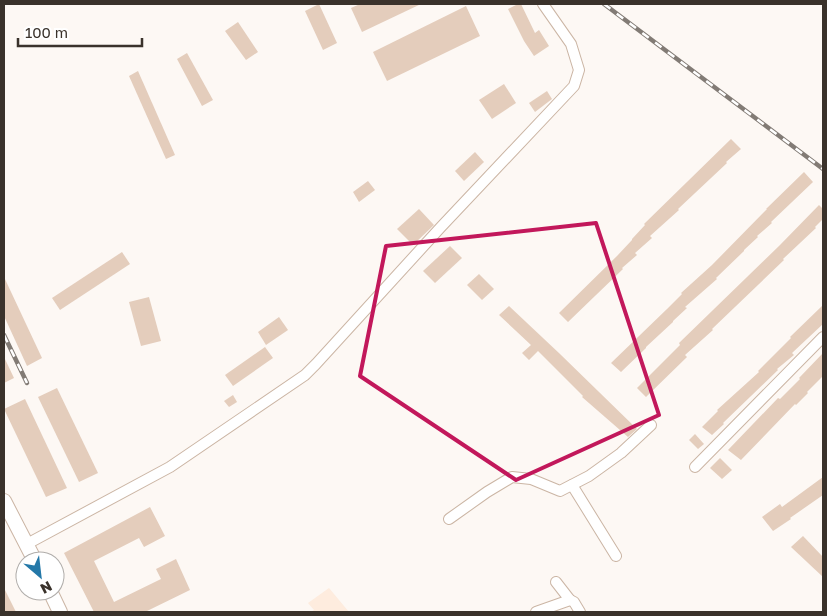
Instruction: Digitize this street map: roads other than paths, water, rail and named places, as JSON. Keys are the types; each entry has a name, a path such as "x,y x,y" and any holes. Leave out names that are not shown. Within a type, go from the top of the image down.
{"main road":[{"path":"4,501 30,551"}],"street":[{"path":"27,544 170,467 306,375 440,228 574,86 579,70 571,44 543,4"},
{"path":"695,467 823,338"},
{"path":"449,519 512,477 531,479 560,490 589,476 621,453 651,425"},
{"path":"572,484 616,556"},
{"path":"556,582 570,600 574,602 580,612"},
{"path":"536,612 570,600"}],"railway":[{"path":"604,4 823,169"},
{"path":"4,335 27,383"}]}
